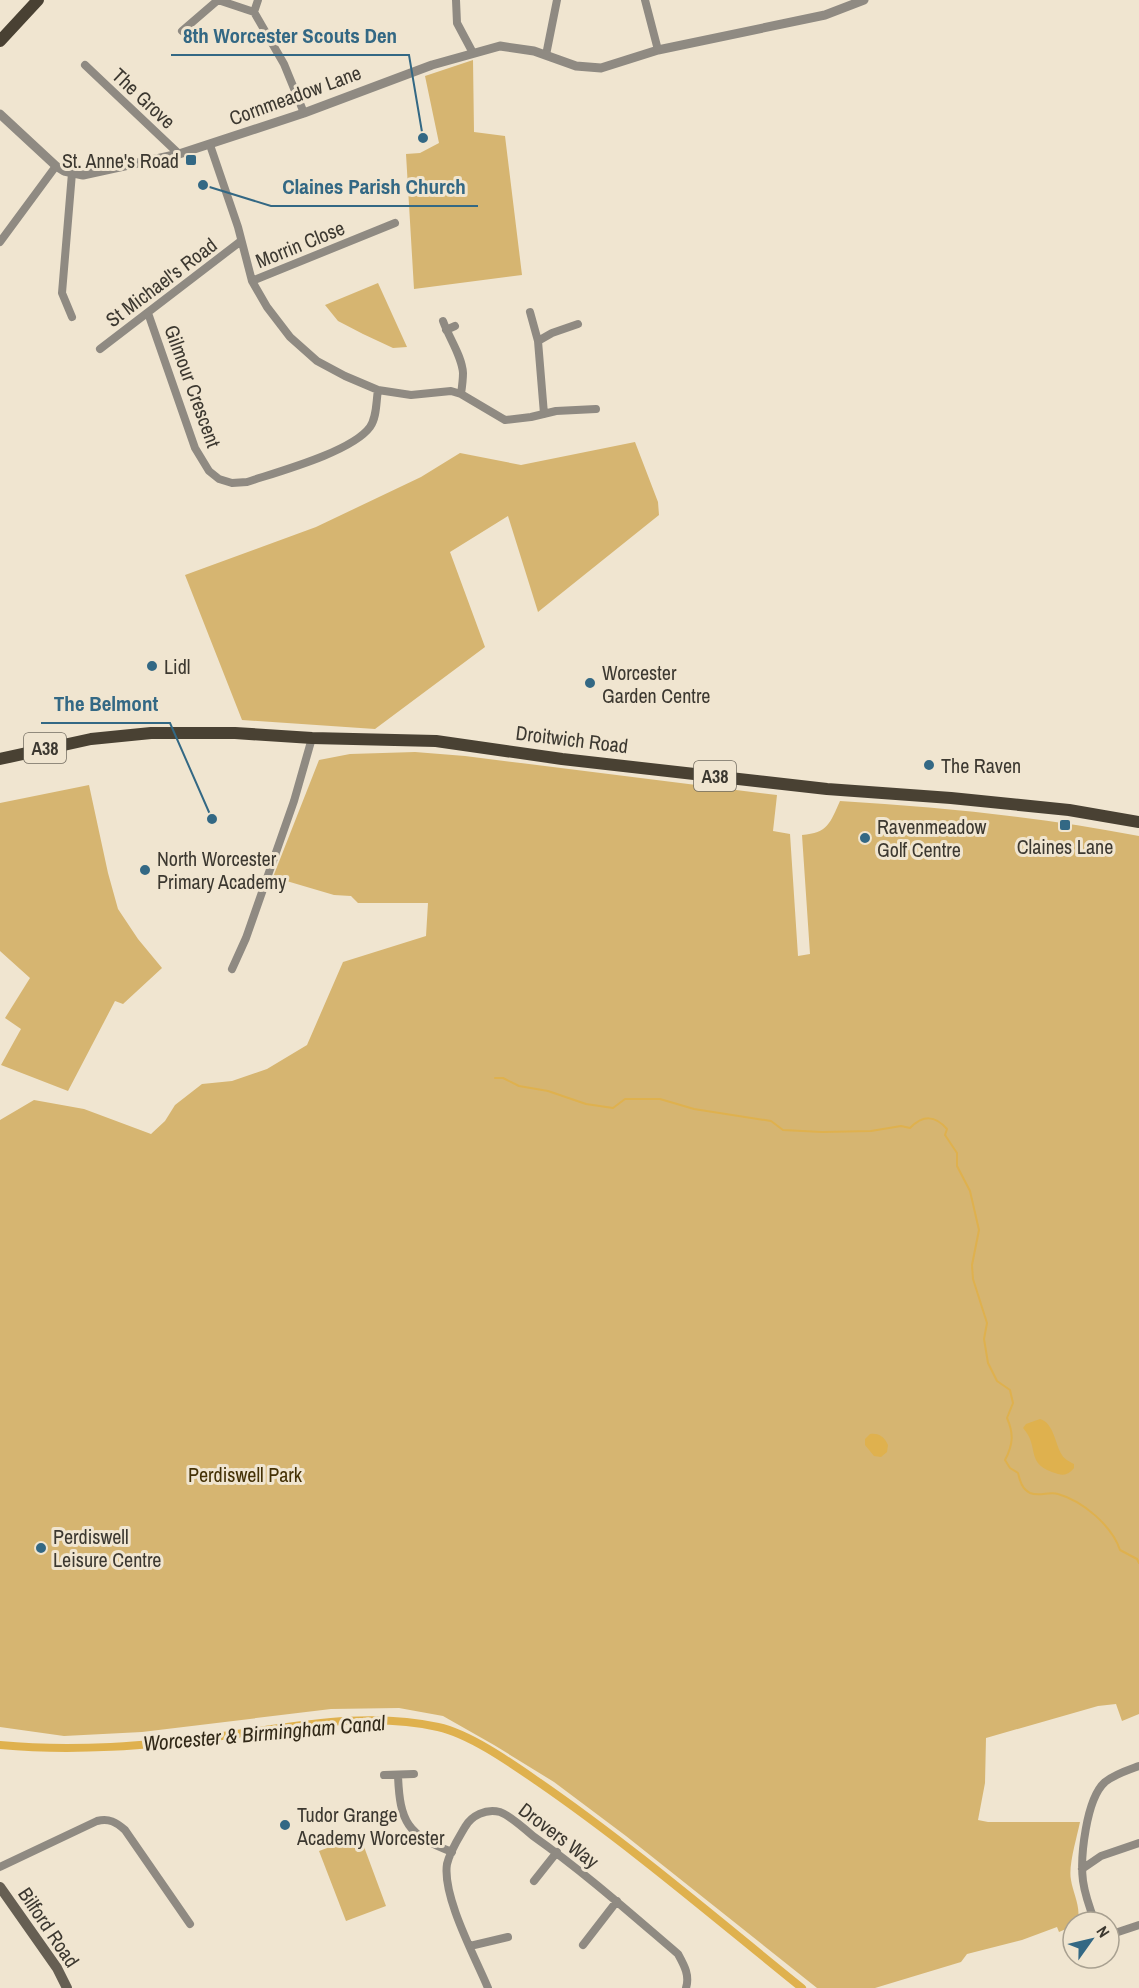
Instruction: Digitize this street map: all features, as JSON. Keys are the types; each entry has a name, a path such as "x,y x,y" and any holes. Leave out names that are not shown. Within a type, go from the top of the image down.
{"main road":[{"path":"0,41 38,0"},
{"name":"Droitwich Road","path":"0,759 91,739 150,733 235,733 312,738 436,741 562,759 819,788 1069,810 1139,822"},
{"name":"Bilford Road","path":"0,1887 57,1968 68,1988"}],"street":[{"path":"182,31 218,0 254,12 284,64 304,112"},
{"path":"254,12 258,0"},
{"path":"456,0 457,23 473,53"},
{"path":"546,56 557,0"},
{"path":"645,0 658,50"},
{"name":"Cornmeadow Lane","path":"72,174 83,175 210,145 432,65 500,46 534,51 576,66 601,68 658,50 825,15 864,0"},
{"name":"The Grove","path":"85,65 179,154"},
{"path":"0,114 56,166 72,174 62,293 72,317"},
{"path":"210,145 252,281 267,307 291,337 317,361 378,390 411,395 451,391 461,394 505,420 556,411 596,410"},
{"path":"0,242 56,166"},
{"name":"Morrin Close","path":"252,281 395,223"},
{"name":"St Michael's Road","path":"100,349 241,241"},
{"name":"Gilmour Crescent","path":"148,312 195,448 209,471 219,479 232,483 247,482 343,447 371,425 375,416 378,390"},
{"path":"530,312 538,341 544,414"},
{"path":"538,341 552,333 578,324"},
{"path":"455,326 444,326 460,359 463,373 461,394"},
{"path":"232,969 246,938 294,801 312,738"},
{"path":"1091,1910 1083,1883 1082,1866 1090,1809 1096,1794 1104,1784 1139,1766"},
{"path":"384,1775 414,1774"},
{"path":"398,1776 400,1805 409,1827 432,1845 452,1852"},
{"name":"Drovers Way","path":"488,1988 448,1891 447,1864 468,1821 488,1812 501,1812 557,1852 678,1954 686,1968 688,1980 686,1988"},
{"path":"0,1867 97,1821 104,1819 115,1822 125,1830 190,1924"},
{"path":"1082,1866 1101,1856 1139,1843"},
{"path":"534,1881 557,1852"},
{"path":"583,1945 617,1902"},
{"path":"1121,1931 1139,1925"},
{"path":"470,1946 508,1937"}],"green space":[{"path":"473,60 474,132 505,136 522,275 414,289 406,154 420,153 439,143 425,76"},
{"path":"378,283 407,347 393,348 363,334 338,321 325,305"},
{"path":"635,442 658,502 659,515 538,612 508,516 450,552 485,647 375,729 242,720 185,575 316,527 421,477 460,453 521,465"},
{"name":"Perdiswell Park","path":"415,752 465,756 777,795 773,831 790,834 798,956 810,954 802,835 823,829 834,815 840,801 990,814 1065,823 1139,836 1139,1714 1122,1721 1116,1704 1098,1706 986,1738 985,1783 978,1820 988,1822 1080,1822 1070,1874 1078,1910 1061,1910 1061,1931 1059,1932 1057,1927 1022,1940 967,1954 961,1962 875,1988 817,1988 626,1836 554,1782 443,1716 399,1708 331,1709 142,1732 64,1736 0,1727 0,1120 34,1100 84,1109 151,1134 165,1121 175,1105 202,1084 232,1081 267,1069 307,1045 343,962 426,936 428,903 358,903 351,896 334,895 273,877 319,760 350,754"},
{"path":"89,785 118,909 138,939 162,968 123,1004 115,1001 68,1091 1,1065 21,1029 5,1018 30,978 0,951 0,803"},
{"path":"360,1836 386,1906 346,1921 319,1851"}],"shaded area":[{"path":"1040,1419 1045,1421 1051,1429 1063,1456 1074,1464 1074,1468 1067,1474 1060,1475 1047,1470 1036,1460 1031,1442 1023,1428 1026,1424"},
{"path":"870,1434 881,1436 888,1445 887,1452 881,1457 874,1456 865,1445 865,1439"}],"waterway":[{"path":"495,1078 503,1078 519,1086 548,1091 586,1104 613,1108 625,1099 660,1099 694,1109 771,1121 783,1130 822,1132 871,1131 901,1126 910,1128 929,1118 942,1124 947,1129 945,1135 957,1153 957,1166 970,1191 979,1230 972,1265 973,1279 987,1323 984,1339 988,1363 997,1381 1010,1390 1013,1403 1007,1418 1012,1439 1005,1460 1010,1468 1018,1473 1022,1484 1030,1493 1058,1494 1086,1508 1110,1532 1120,1550 1137,1559 1139,1563"},
{"name":"Worcester & Birmingham Canal","path":"0,1745 56,1748 139,1745 357,1720 411,1722 438,1727 477,1742 572,1805 672,1882 802,1988"}],"place":[{"name":"8th Worcester Scouts Den","path":"423,138"},
{"name":"St. Anne's Road","path":"191,160"},
{"name":"Claines Parish Church","path":"203,185"},
{"name":"Lidl","path":"152,666"},
{"name":"Worcester Garden Centre","path":"590,683"},
{"name":"The Raven","path":"929,765"},
{"name":"The Belmont","path":"212,819"},
{"name":"Claines Lane","path":"1065,825"},
{"name":"Ravenmeadow Golf Centre","path":"865,838"},
{"name":"North Worcester Primary Academy","path":"145,870"},
{"name":"Perdiswell Leisure Centre","path":"41,1548"},
{"name":"Tudor Grange Academy Worcester","path":"285,1825"}]}
